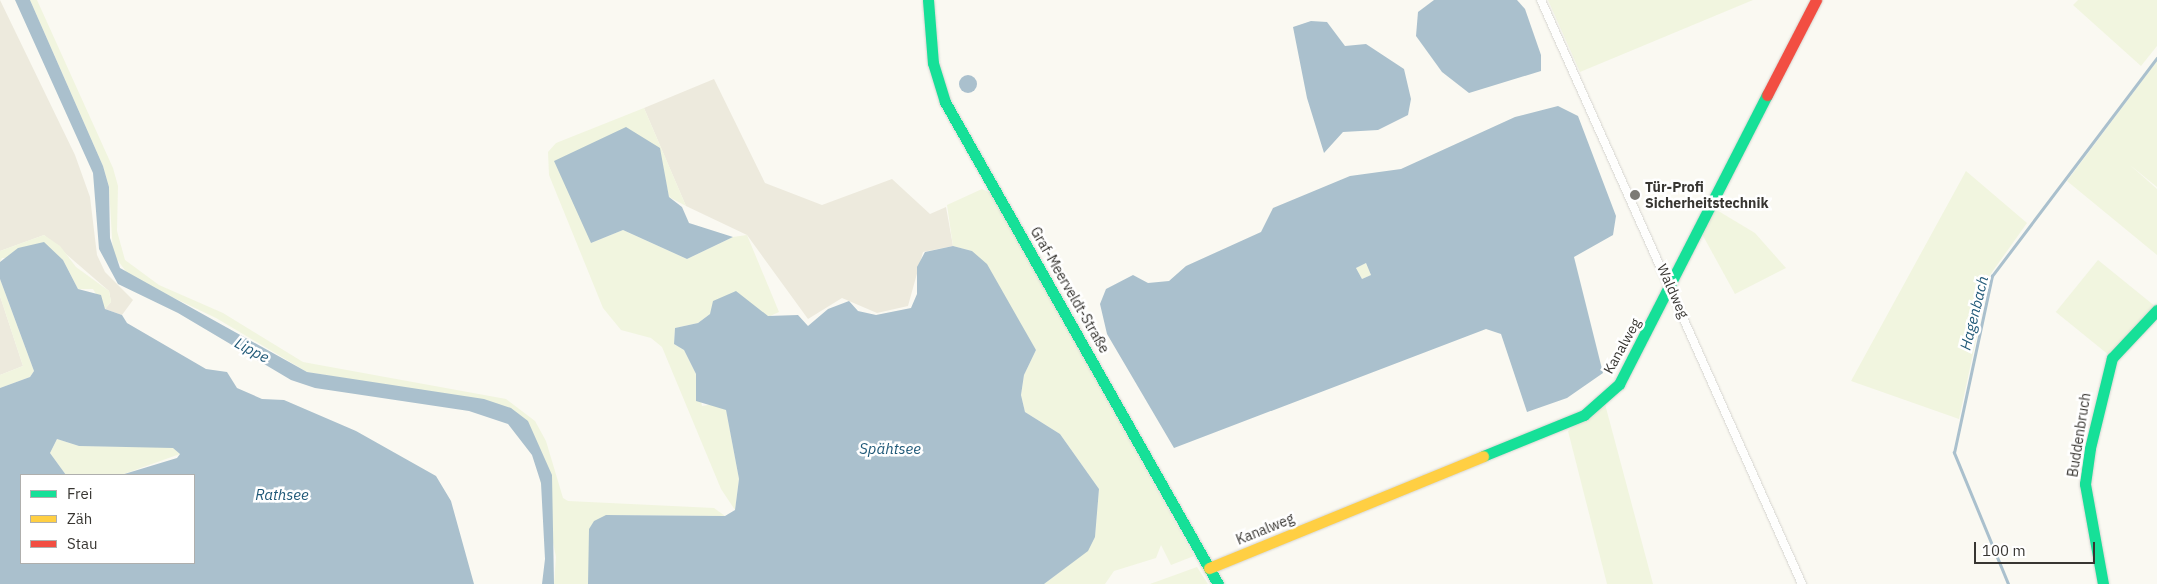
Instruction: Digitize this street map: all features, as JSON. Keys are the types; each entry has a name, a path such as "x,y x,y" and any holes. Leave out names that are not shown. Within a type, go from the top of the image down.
{"street":[{"name":"Graf-Meerveldt-Straße","path":"928,0 932,63 945,102 1218,584"},
{"name":"Waldweg","path":"1541,0 1671,286 1802,584"},
{"name":"Kanalweg","path":"1209,568 1584,415 1627,373 1816,0"},
{"name":"Buddenbruch","path":"2103,584 2085,484 2090,448 2112,358 2157,310"}],"shaded area":[{"path":"0,0 75,155 90,197 97,255 105,272 133,300 122,315 105,309 111,302 109,291 44,235 0,251"},
{"path":"714,79 765,183 822,205 892,179 930,214 946,207 953,246 923,252 908,306 877,313 842,298 808,319 747,235 686,206 644,108"},
{"path":"0,296 23,366 0,375"}],"green space":[{"path":"30,0 37,0 113,168 118,186 117,231 125,260 159,285 223,313 303,362 506,399 535,421 546,441 563,498 568,501 714,508 725,516 606,515 588,584 554,584 556,557 528,421 436,393 307,372 216,318 130,277 113,254 109,187 103,166"},
{"path":"1548,0 1753,0 1580,72"},
{"path":"2078,0 2157,0 2157,46 2141,66 2073,5"},
{"path":"2157,61 2157,187 2130,165 2157,189 2157,255 2067,181"},
{"path":"644,108 686,206 669,197 659,148 591,243 623,230 687,259 733,237 747,235 779,312 768,317 710,314 698,323 675,328 674,344 684,350 696,374 702,406 714,404 726,409 739,479 735,510 721,489 662,347 651,338 621,330 603,308 549,175 548,152 556,143"},
{"path":"1966,171 2027,223 1990,275 1959,419 1851,381"},
{"path":"982,189 993,194 1194,556 1171,565 1161,545 1156,558 1114,571 1105,584 1044,584 1088,550 1095,537 1099,489 1060,434 1025,412 1021,395 1024,375 1036,350 972,251 953,246 947,205"},
{"path":"1715,209 1755,233 1786,268 1735,294 1702,234"},
{"path":"44,235 60,246 76,267 109,291 111,302 105,309 93,289 78,289 63,260 2,258 0,262 0,251"},
{"path":"2098,260 2155,306 2113,358 2056,312"},
{"path":"1366,263 1371,275 1362,279 1356,268"},
{"path":"0,279 34,371 30,377 0,388 0,375 23,366 0,296"},
{"path":"1605,404 1653,584 1607,584 1568,431"},
{"path":"57,439 79,446 173,447 180,454 124,474 65,474 50,453"},
{"path":"1197,567 1208,584 1150,584"}],"water":[{"name":"Lippe","path":"15,0 30,0 103,166 109,187 110,238 120,268 307,372 484,399 511,408 528,421 552,475 554,584 542,584 545,559 541,483 532,455 508,424 469,411 315,388 291,380 178,313 118,284 99,249 93,173"},
{"path":"1434,0 1517,0 1525,9 1541,55 1541,71 1469,93 1442,72 1416,36 1418,12"},
{"path":"1311,21 1327,22 1345,46 1366,44 1404,69 1411,99 1408,115 1378,130 1343,132 1324,153 1307,98 1293,27"},
{"path":"964,75 972,75 977,80 975,91 964,93 959,88 959,80"},
{"path":"1558,106 1578,116 1616,216 1613,235 1574,257 1603,373 1567,398 1527,412 1501,334 1486,329 1174,448 1107,334 1100,304 1106,289 1133,275 1148,283 1169,281 1186,266 1261,232 1273,208 1350,176 1401,169 1515,117","holes":["1366,263 1371,275 1362,279 1356,268"]},
{"path":"626,127 660,148 669,197 682,207 689,223 733,237 687,259 623,230 591,243 554,161"},
{"name":"Rathsee","path":"44,242 63,260 78,289 101,295 105,309 122,315 127,323 206,369 227,372 237,388 262,399 284,400 356,431 436,476 451,501 474,584 0,584 0,388 30,377 34,371 0,279 0,262 18,248"},
{"name":"Spähtsee","path":"953,246 972,251 987,264 1036,350 1024,375 1021,395 1025,412 1060,434 1099,489 1095,537 1088,551 1044,584 588,584 589,529 594,521 606,515 725,516 735,510 739,479 726,410 696,401 696,374 684,350 674,344 675,328 698,323 710,314 713,301 736,291 768,316 798,315 808,326 828,309 849,301 858,311 876,315 911,308 917,294 917,267 925,252"}],"waterway":[{"name":"Hagenbach","path":"2008,584 1954,453 1992,276 2157,58"}],"traffic: fast":[{"path":"928,0 933,63 945,102 1218,584"},
{"path":"1483,456 1584,415 1619,384 1767,95"},
{"path":"2103,584 2085,484 2090,448 2112,358 2157,310"}],"traffic: slow":[{"path":"1209,568 1483,456"}],"traffic: jam":[{"path":"1767,95 1816,0"}],"place":[{"name":"Tür-Profi Sicherheitstechnik","path":"1635,195"}]}
